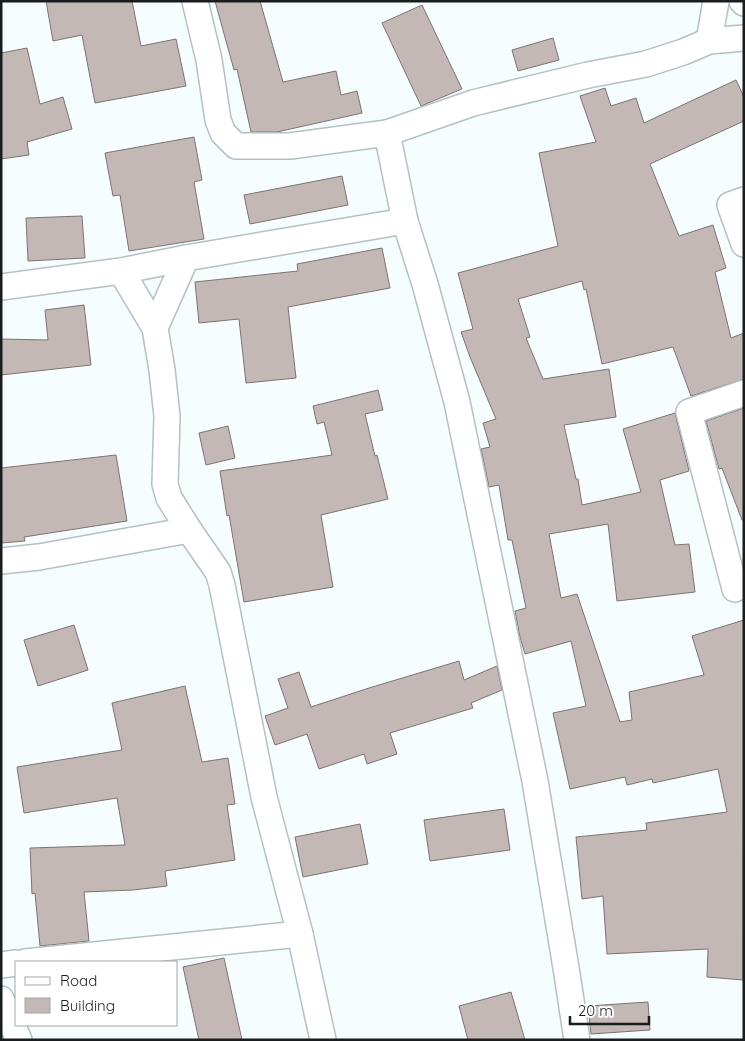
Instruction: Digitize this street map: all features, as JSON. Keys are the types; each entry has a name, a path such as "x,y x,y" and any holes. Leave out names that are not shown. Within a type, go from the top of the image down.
{"street":[{"path":"195,1 209,60 218,120 223,133 236,146 290,146 387,133 473,103 588,75 646,64 709,41 744,38"},
{"path":"709,41 716,1"},
{"path":"387,133 405,221 425,284 457,402 535,781 577,1040"},
{"path":"744,200 730,205 744,244"},
{"path":"1,287 121,271 186,258 405,221"},
{"path":"155,328 186,258"},
{"path":"121,271 155,328 167,416 166,484 169,498 218,572 222,585 264,797 300,934 323,1040"},
{"path":"735,589 689,412 744,393"},
{"path":"1,561 38,557 189,530"},
{"path":"34,961 300,934"},
{"path":"1,965 15,963"},
{"path":"1,999 19,1040"}],"building":[{"path":"46,1 132,1 141,46 176,39 186,86 95,103 82,35 53,41"},
{"path":"215,1 260,1 283,82 336,71 341,95 357,91 362,113 277,132 251,132 237,69 234,70"},
{"path":"422,5 462,89 421,106 382,23"},
{"path":"553,38 559,60 518,71 512,50"},
{"path":"27,48 40,104 63,97 72,129 27,142 29,155 1,159 1,53"},
{"path":"736,80 744,97 744,121 650,164 679,236 713,225 726,268 715,272 731,338 744,333 744,379 691,396 673,347 602,364 586,289 584,290 582,281 518,299 530,337 526,338 543,379 609,369 616,417 564,425 576,479 578,479 582,505 641,492 623,429 675,413 689,471 660,480 675,545 689,544 695,592 617,601 608,524 549,534 561,598 577,594 620,722 632,720 629,692 704,675 692,636 744,620 743,980 707,977 708,949 607,954 603,896 582,899 576,837 647,830 646,823 727,812 718,769 653,783 652,779 627,785 625,777 570,789 553,713 586,706 571,641 525,654 515,611 526,608 512,540 508,540 499,485 489,487 481,449 490,447 483,423 496,419 461,332 473,329 458,273 558,246 539,153 596,142 580,96 605,88 611,106 636,98 644,123"},
{"path":"194,137 202,180 194,182 204,239 129,251 120,195 113,196 105,153"},
{"path":"342,176 348,205 250,224 244,195"},
{"path":"82,216 85,258 28,261 26,218"},
{"path":"382,248 390,288 288,307 296,378 246,383 239,319 199,323 195,282 298,271 297,264"},
{"path":"84,305 91,365 1,375 1,339 48,340 45,310"},
{"path":"378,390 383,410 365,414 388,499 321,515 333,587 244,602 220,471 332,455 324,422 317,424 313,406"},
{"path":"744,408 744,520 742,520 722,468 719,469 706,421"},
{"path":"228,426 235,458 206,465 199,433"},
{"path":"116,455 127,521 24,537 25,541 1,543 1,468"},
{"path":"74,625 88,670 38,686 24,640"},
{"path":"459,661 464,680 497,666 502,690 471,703 473,708 390,733 397,754 367,764 364,754 319,769 307,734 275,745 265,716 288,708 278,679 299,672 311,707"},
{"path":"185,686 202,762 228,758 235,804 227,805 235,860 165,871 167,886 133,890 84,892 89,941 40,946 35,893 32,894 30,848 125,845 117,798 24,813 17,767 122,750 112,703"},
{"path":"504,809 510,850 430,861 424,820"},
{"path":"360,824 368,864 303,877 295,837"},
{"path":"224,958 242,1040 199,1040 183,967"},
{"path":"511,992 525,1040 468,1040 459,1006"},
{"path":"648,1002 650,1030 591,1034 588,1006"}]}
